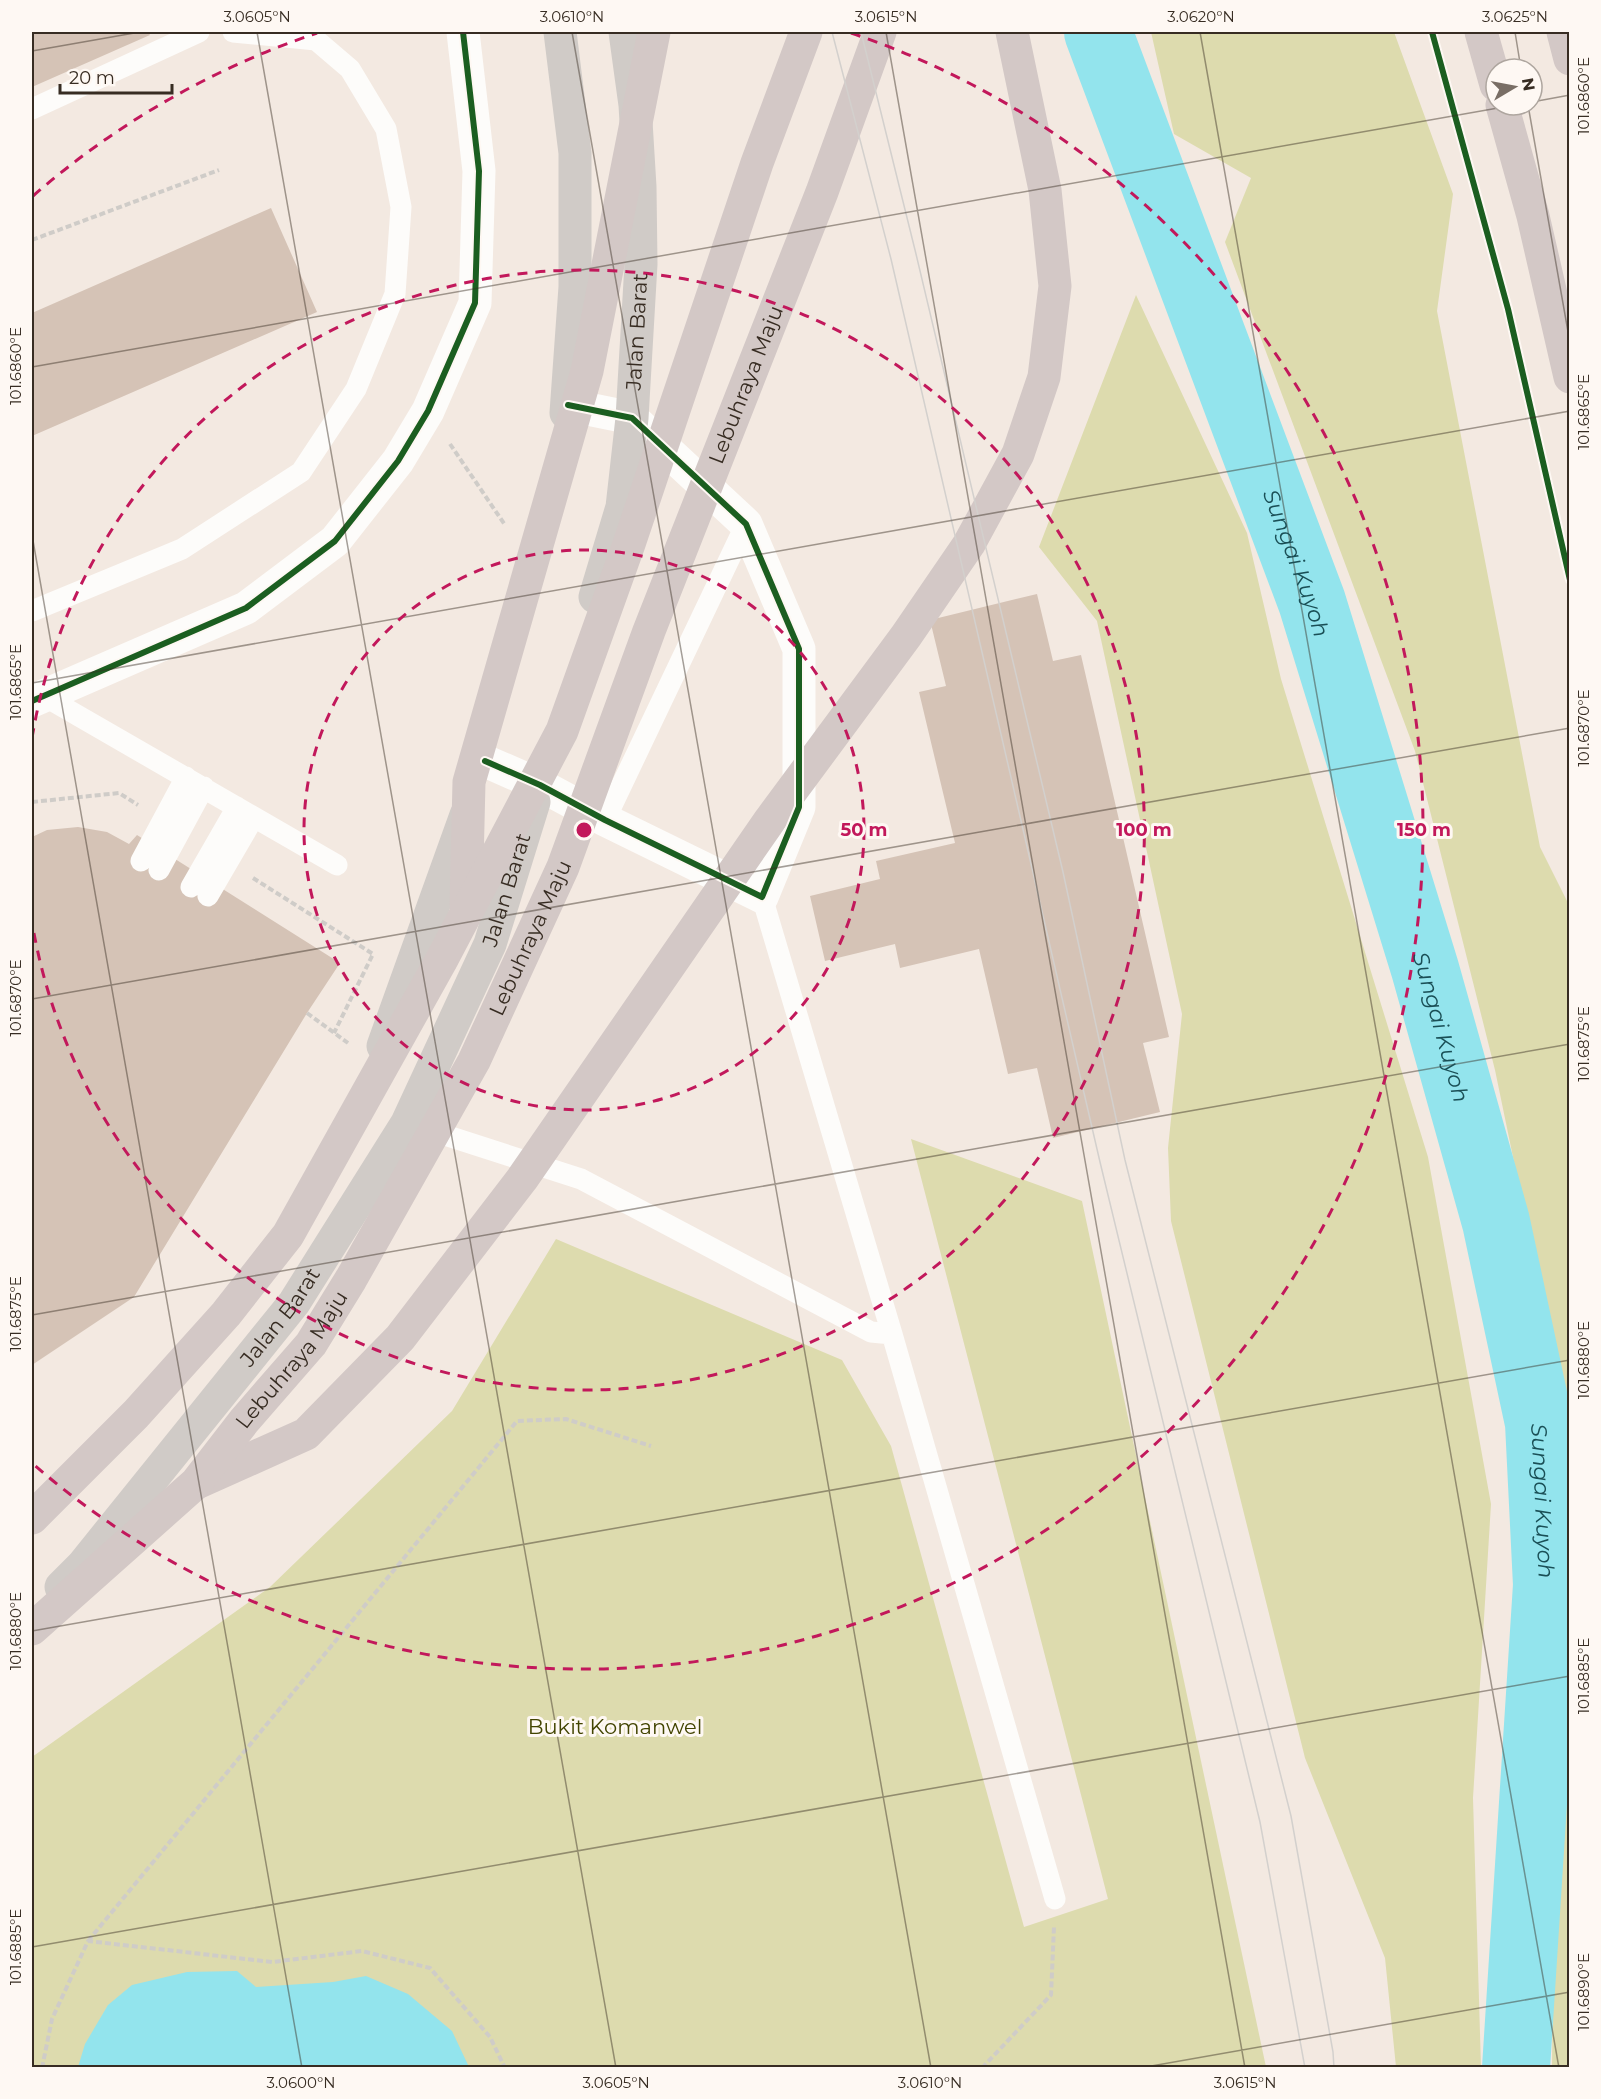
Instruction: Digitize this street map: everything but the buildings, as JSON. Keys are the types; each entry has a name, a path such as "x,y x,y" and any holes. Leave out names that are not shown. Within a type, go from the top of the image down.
{"highway":[{"path":"465,913 469,782 587,371 654,32"},
{"path":"32,1518 136,1414 226,1314 288,1235 441,961 562,731 629,544 757,163 806,32"},
{"name":"Lebuhraya Maju","path":"32,1629 196,1483 244,1421 311,1344 351,1279 474,1061 563,867 649,631 822,192 880,32"},
{"path":"196,1483 306,1434 400,1338 522,1179 770,820 906,636 969,544 1018,454 1044,376 1055,286 1045,190 1012,32"},
{"path":"1481,32 1488,57"},
{"path":"1563,32 1569,59"},
{"path":"1505,117 1533,216 1569,377"}],"main road":[{"path":"32,1526 83,1477 235,1300 298,1196 382,1049 485,761 534,568 568,405 575,287 575,153 560,32"},
{"name":"Jalan Barat","path":"32,1617 82,1566 294,1303 407,1123 490,944 540,785 622,507 632,418 641,264 640,187 635,105 625,32"}],"street":[{"path":"38,698 246,608 335,541 398,461 428,411 475,303 479,171 463,32"},
{"path":"485,761 540,785 605,820 762,897 799,807 798,649 746,524 632,418 568,405"}],"lane":[{"path":"32,109 199,32"},
{"path":"32,611 182,549 302,472 356,389 395,294 401,207 395,174 386,129 351,69 316,40 233,32"},
{"path":"605,820 746,524"},
{"path":"38,698 195,782 337,865"},
{"path":"150,865 195,782"},
{"path":"199,891 245,812"},
{"path":"762,897 892,1334 1055,1899"},
{"path":"407,1123 581,1179 871,1332 892,1334"}],"path":[{"path":"32,240 219,170"},
{"path":"428,411 534,568"},
{"path":"307,1013 334,1033 373,954"},
{"path":"42,2067 52,2019 88,1941 517,1421 566,1419 651,1446"},
{"path":"982,2067 1051,1995 1055,1899"},
{"path":"88,1941 272,1962 362,1951 430,1968 490,2037 505,2067"}],"green space":[{"path":"1151,32 1394,32 1453,194 1437,311 1540,847 1569,905 1569,1533 1550,1336 1495,1070 1415,751 1225,242 1251,178 1174,134"},
{"path":"1136,295 1247,533 1281,679 1428,1157 1491,1504 1473,1798 1481,2067 1396,2067 1385,1958 1305,1758 1171,1221 1168,1148 1182,1014 1097,621 1039,547"},
{"name":"Bukit Komanwel","path":"911,1139 1082,1201 1266,2067 32,2067 32,1757 270,1587 452,1411 556,1239 842,1360 891,1446 1024,1927 1108,1899"},
{"path":"1569,1699 1570,2067 1552,2068 1554,1829"}],"water":[{"path":"237,1971 256,1987 333,1982 366,1976 408,1994 452,2031 469,2067 78,2067 85,2044 108,2005 132,1985 187,1972"}],"waterway":[{"name":"Sungai Kuyoh","path":"1098,32 1312,602 1425,969 1496,1222 1539,1423 1547,1585 1516,2068"}],"tram line":[{"path":"832,32 891,259 1100,1162 1260,1822 1305,2068"},
{"path":"861,32 1063,872 1125,1160 1291,1816 1334,2068"}],"cycle path":[{"path":"32,701 246,608 335,541 398,461 428,411 475,303 479,171 463,32"},
{"path":"1432,32 1508,309 1570,580"},
{"path":"485,761 540,785 605,820 762,897 799,807 799,649 746,524 632,418 568,405"}]}
